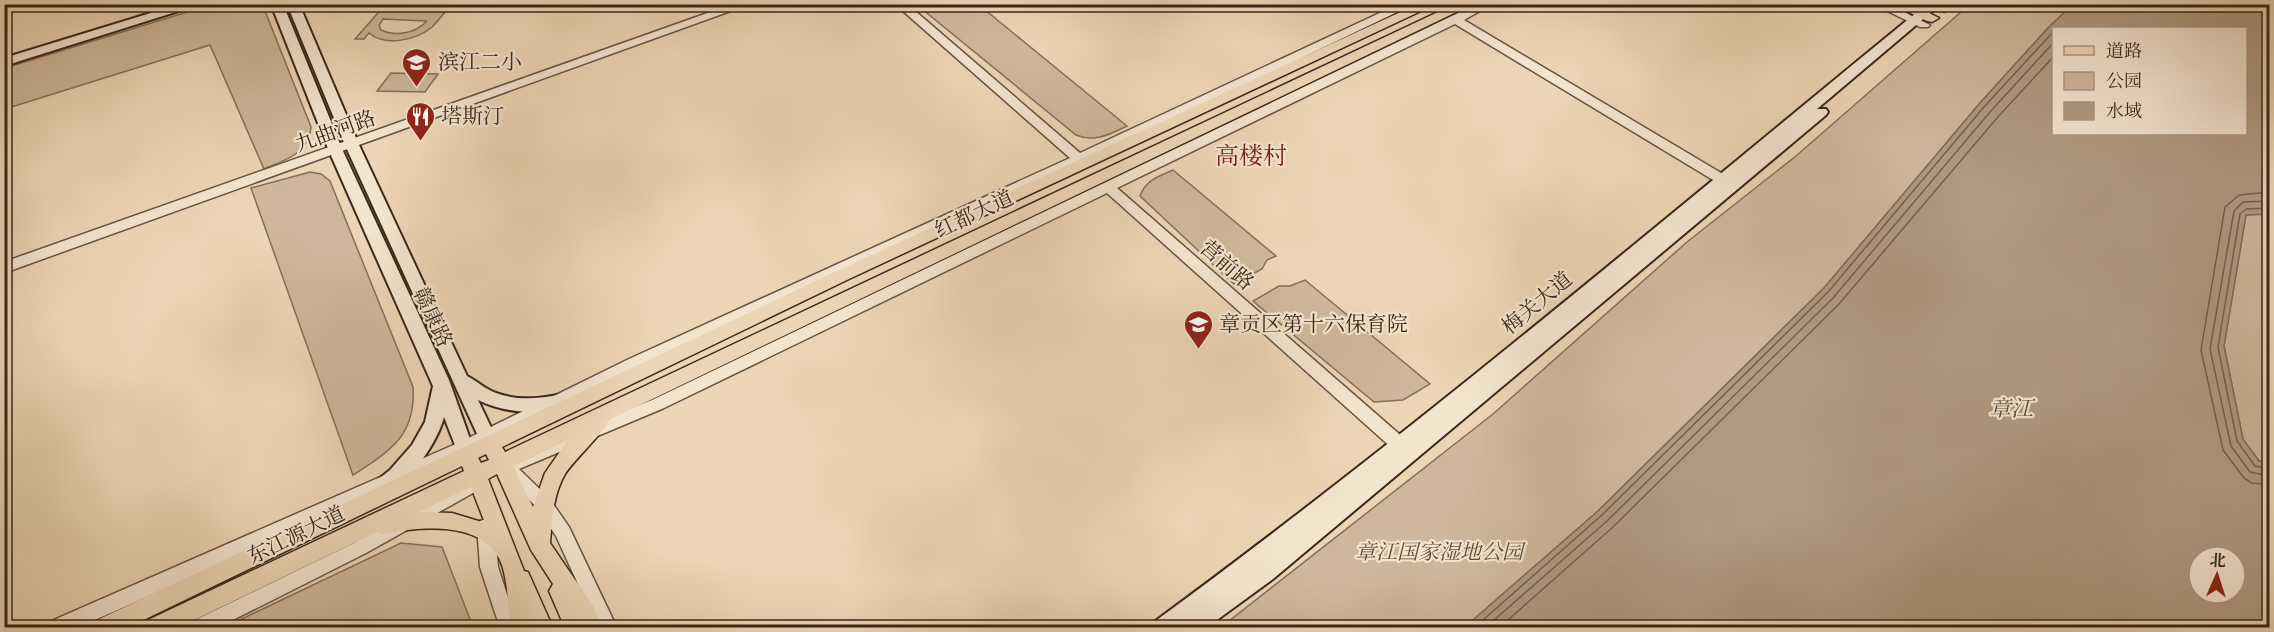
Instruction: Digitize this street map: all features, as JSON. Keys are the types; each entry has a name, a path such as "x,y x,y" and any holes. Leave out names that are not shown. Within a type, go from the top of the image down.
{"main road":[{"path":"4,53 168,4"},
{"path":"4,62 195,4"},
{"name":"赣康路","path":"277,4 336,151 440,380 465,450 542,627"},
{"name":"赣康路","path":"293,4 352,145 488,439 504,466 576,627"},
{"name":"红都大道","path":"488,439 615,384 843,275 1430,4"},
{"name":"红都大道","path":"504,466 634,400 1467,4"},
{"path":"1899,4 1931,11"},
{"name":"梅关大道","path":"1189,627 1266,573 1931,11"},
{"name":"梅关大道","path":"1161,627 1253,560 1400,445 1727,183"},
{"path":"351,509 394,478 418,452 432,428 439,407 440,380"},
{"path":"462,380 479,393 501,401 527,404 551,403 586,396 615,384"},
{"path":"591,627 585,613 539,544 543,504 558,467 586,434 634,400"},
{"name":"东江源大道","path":"103,627 351,509 488,439"},
{"name":"东江源大道","path":"154,627 354,532 504,466"},
{"path":"354,532 407,521 445,521 471,526 488,533 495,537 509,555 522,627"}],"street":[{"name":"九曲河路","path":"4,268 745,4"},
{"path":"900,4 1079,159"},
{"path":"488,439 551,403 634,363 1079,159 1409,4"},
{"path":"608,627 563,532 543,504 504,466 658,404 1486,4"},
{"path":"1878,4 1931,11"},
{"path":"1456,20 1727,183"},
{"name":"营前路","path":"1108,187 1400,445"},
{"path":"56,627 394,478 465,450"},
{"path":"198,627 360,548 477,479 488,533 489,567 509,627"}],"green space":[{"path":"385,4 451,5 426,32 410,38 383,40 369,33 364,39 355,39","holes":["383,19 426,21 422,26 405,33 387,32 381,30 379,25"]},
{"path":"210,5 263,6 311,127 306,143 288,159 264,169 210,45 5,109 5,68"},
{"path":"917,5 979,5 1127,126 1096,138 1076,135"},
{"name":"章江国家湿地公园","path":"1969,5 2073,5 2048,28 1980,103 1824,288 1598,511 1465,627 1220,628 1493,414 1687,242 1796,156"},
{"path":"391,73 438,74 425,92 377,91"},
{"path":"1173,170 1276,256 1267,260 1262,269 1234,284 1140,196 1149,183"},
{"path":"310,172 321,174 330,181 413,387 413,404 405,430 389,450 353,475 251,188"},
{"path":"2269,214 2269,463 2259,461 2243,440 2224,346 2246,215"},
{"path":"1305,280 1430,384 1403,400 1374,402 1253,301 1279,286 1290,286"},
{"path":"401,543 442,547 473,627 225,627"}],"water":[{"name":"章江","path":"2073,4 2269,5 2269,214 2246,215 2224,346 2243,439 2259,461 2269,463 2269,627 1465,627 1598,511 1824,288 1980,103"}],"place":[{"name":"滨江二小","path":"417,88"},
{"name":"塔斯汀","path":"420,142"},
{"name":"章贡区第十六保育院","path":"1198,350"}],"district":[{"name":"高楼村","path":"1251,156"}]}
